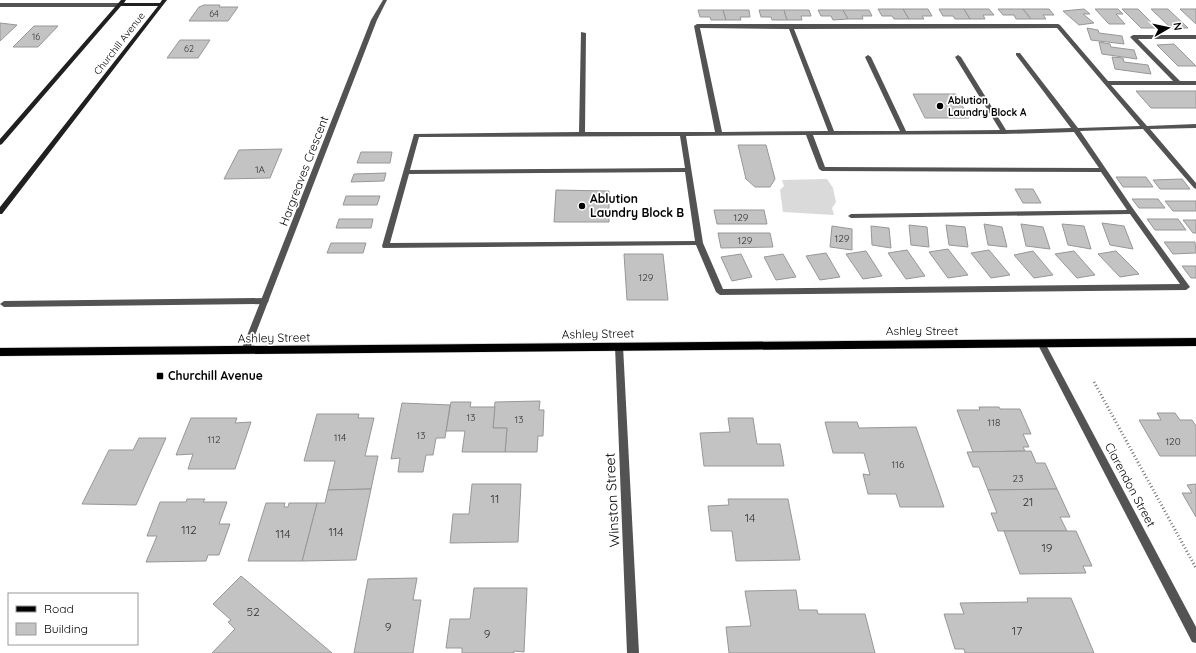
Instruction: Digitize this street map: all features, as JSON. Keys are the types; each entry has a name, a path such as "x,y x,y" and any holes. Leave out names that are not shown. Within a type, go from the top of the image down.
{"main road":[{"name":"Churchill Avenue","path":"0,143 124,0"},
{"name":"Churchill Avenue","path":"0,212 164,2"},
{"path":"119,5 164,2"},
{"name":"Ashley Street","path":"0,352 1196,342"}],"street":[{"name":"Hargreaves Crescent","path":"245,351 374,20 385,0"},
{"path":"0,5 119,5"},
{"path":"719,134 697,26 1058,26 1196,187"},
{"path":"792,27 832,134"},
{"path":"582,134 583,33"},
{"path":"1178,83 1133,37 1196,36"},
{"path":"683,134 687,170 699,243 720,292 1186,287 1076,130 1018,54"},
{"path":"868,57 904,133"},
{"path":"958,57 1004,132"},
{"path":"1107,83 1196,83"},
{"path":"699,243 386,246 416,135 832,134 1004,132 1143,126 1196,126"},
{"path":"809,134 822,170 1103,170"},
{"path":"406,172 687,170"},
{"path":"851,216 1132,212"},
{"path":"4,304 265,301"},
{"name":"Clarendon Street","path":"1041,343 1196,638"},
{"name":"Winston Street","path":"620,346 633,653"}],"path":[{"path":"1094,382 1196,568"}],"shaded area":[{"path":"827,179 833,188 836,202 832,208 834,215 783,212 780,190 784,186 782,180"}],"building":[{"path":"204,5 238,7 228,21 189,21 199,7"},
{"path":"878,9 903,9 909,19 894,19 892,16 882,16"},
{"path":"903,9 928,9 932,16 922,16 924,19 909,19"},
{"path":"939,9 964,9 970,19 955,19 953,16 943,16"},
{"path":"964,9 989,9 994,15 983,15 985,19 970,19"},
{"path":"998,9 1023,9 1031,19 1016,19 1014,15 1003,15"},
{"path":"1023,9 1049,9 1054,15 1043,15 1046,19 1031,19"},
{"path":"1084,9 1090,14 1083,14 1094,23 1079,25 1063,11"},
{"path":"1095,9 1118,9 1123,14 1116,14 1125,24 1109,24"},
{"path":"1122,9 1138,9 1157,28 1141,28"},
{"path":"1151,9 1168,9 1188,28 1171,28"},
{"path":"1180,9 1196,9 1196,24"},
{"path":"698,10 723,10 726,20 711,20 710,17 700,17"},
{"path":"723,10 749,10 750,17 740,17 741,20 726,20"},
{"path":"759,10 784,10 787,20 772,20 771,17 761,17"},
{"path":"784,10 809,10 811,16 801,16 802,20 787,20"},
{"path":"818,10 843,10 848,19 833,20 831,16 821,16"},
{"path":"843,10 869,10 872,16 862,16 863,19 848,19"},
{"path":"0,23 17,25 0,41"},
{"path":"34,26 58,26 38,47 13,47"},
{"path":"1087,28 1098,30 1099,33 1122,36 1124,44 1091,40"},
{"path":"180,40 210,40 198,58 167,58"},
{"path":"1099,42 1110,44 1111,47 1134,50 1137,59 1102,54"},
{"path":"1174,44 1196,66 1178,66 1157,45"},
{"path":"1112,57 1123,58 1124,62 1148,65 1151,74 1115,69"},
{"path":"1136,91 1196,91 1196,108 1151,108"},
{"name":"Ablution Laundry Block A","path":"913,94 956,94 969,118 925,118"},
{"path":"738,145 766,145 775,179 770,187 755,187 746,179"},
{"path":"282,149 270,178 224,179 239,150"},
{"path":"361,152 392,152 390,163 357,163"},
{"path":"386,173 384,181 351,182 354,174"},
{"path":"1116,177 1146,177 1153,187 1123,187"},
{"path":"1182,179 1190,189 1160,189 1153,180"},
{"path":"1015,189 1033,189 1041,203 1023,203"},
{"name":"Ablution Laundry Block B","path":"556,190 609,191 609,222 554,222"},
{"path":"346,196 380,196 377,205 343,205"},
{"path":"1132,199 1158,199 1165,208 1139,208"},
{"path":"1165,201 1196,201 1196,211 1173,211"},
{"path":"714,210 764,210 767,224 717,224"},
{"path":"339,219 373,219 371,228 336,228"},
{"path":"1147,219 1178,219 1186,230 1155,230"},
{"path":"1183,220 1196,220 1196,233 1193,233"},
{"path":"1102,223 1124,226 1133,249 1110,245"},
{"path":"984,224 1002,227 1007,247 988,245"},
{"path":"1021,224 1043,227 1050,249 1026,246"},
{"path":"1062,224 1084,226 1091,249 1068,245"},
{"path":"909,225 927,227 929,247 911,245"},
{"path":"946,225 965,227 968,247 949,245"},
{"path":"832,226 852,229 852,250 830,247"},
{"path":"871,226 889,228 891,248 872,245"},
{"path":"718,233 770,233 773,247 721,248"},
{"path":"1164,242 1195,242 1196,253 1173,254"},
{"path":"331,243 366,243 363,253 327,253"},
{"path":"948,249 968,275 948,278 929,252"},
{"path":"907,250 925,276 906,279 888,253"},
{"path":"989,250 1010,275 991,278 971,253"},
{"path":"866,251 882,276 863,279 846,254"},
{"path":"1033,251 1053,275 1034,278 1014,255"},
{"path":"1074,251 1095,275 1077,278 1055,254"},
{"path":"1116,251 1139,274 1120,277 1098,254"},
{"path":"826,253 840,277 820,280 806,256"},
{"path":"624,254 663,254 668,300 627,300"},
{"path":"741,254 752,277 732,281 721,257"},
{"path":"783,254 796,277 776,280 764,257"},
{"path":"1182,266 1196,266 1196,278 1191,278"},
{"path":"540,401 539,410 544,410 543,436 538,436 537,452 505,452 507,428 493,428 495,402"},
{"path":"451,402 471,402 470,407 495,407 493,428 507,428 505,452 462,452 465,431 446,431"},
{"path":"402,403 450,405 445,438 436,438 433,455 426,455 423,472 398,472 400,458 391,459"},
{"path":"979,407 1020,409 1031,434 1023,434 1029,447 1023,447 1025,451 973,452 957,410 980,410"},
{"path":"1157,413 1175,413 1180,420 1192,420 1196,426 1196,456 1160,456 1139,420 1161,420"},
{"path":"317,414 359,414 358,418 374,418 365,456 378,456 371,489 328,490 335,461 304,461"},
{"path":"191,418 237,418 235,423 251,422 235,469 188,469 193,454 176,455"},
{"path":"728,418 753,418 757,444 780,444 784,466 704,466 700,433 730,432"},
{"path":"825,422 857,422 859,428 916,427 944,507 900,507 896,494 868,494 863,474 870,475 864,453 833,453"},
{"path":"139,438 166,438 136,505 82,504 109,450 133,450"},
{"path":"1031,451 1036,463 1045,463 1057,489 988,490 979,467 973,467 967,452"},
{"path":"472,484 521,484 518,542 450,543 453,514 469,514"},
{"path":"1196,484 1196,517 1182,493 1192,493 1187,485"},
{"path":"371,489 356,560 302,561 317,503 325,503 328,490"},
{"path":"1057,489 1070,517 1060,517 1067,531 998,531 991,513 997,513 988,490"},
{"path":"187,499 205,499 203,502 227,502 219,524 230,524 219,555 208,555 206,561 146,562 157,536 147,536 160,502 186,502"},
{"path":"728,499 788,499 800,560 736,561 732,531 711,531 708,506 729,505"},
{"path":"266,503 285,503 284,507 288,507 289,503 317,503 302,561 248,561"},
{"path":"1004,531 1076,531 1092,566 1083,566 1086,573 1020,574"},
{"path":"241,576 332,653 212,653 235,629 228,622 231,620 213,604"},
{"path":"417,578 413,600 421,600 413,653 354,653 368,579"},
{"path":"474,588 527,588 524,652 462,653 462,648 446,648 450,619 470,619"},
{"path":"796,590 799,610 817,610 818,614 865,614 875,653 729,653 726,627 751,626 745,591"},
{"path":"1027,598 1071,598 1094,653 965,653 964,649 955,649 944,614 964,614 960,603 1028,602"}],"place":[{"name":"Ablution Laundry Block A","path":"940,106"},
{"name":"Ablution Laundry Block B","path":"582,206"},
{"name":"Churchill Avenue","path":"160,376"}]}
